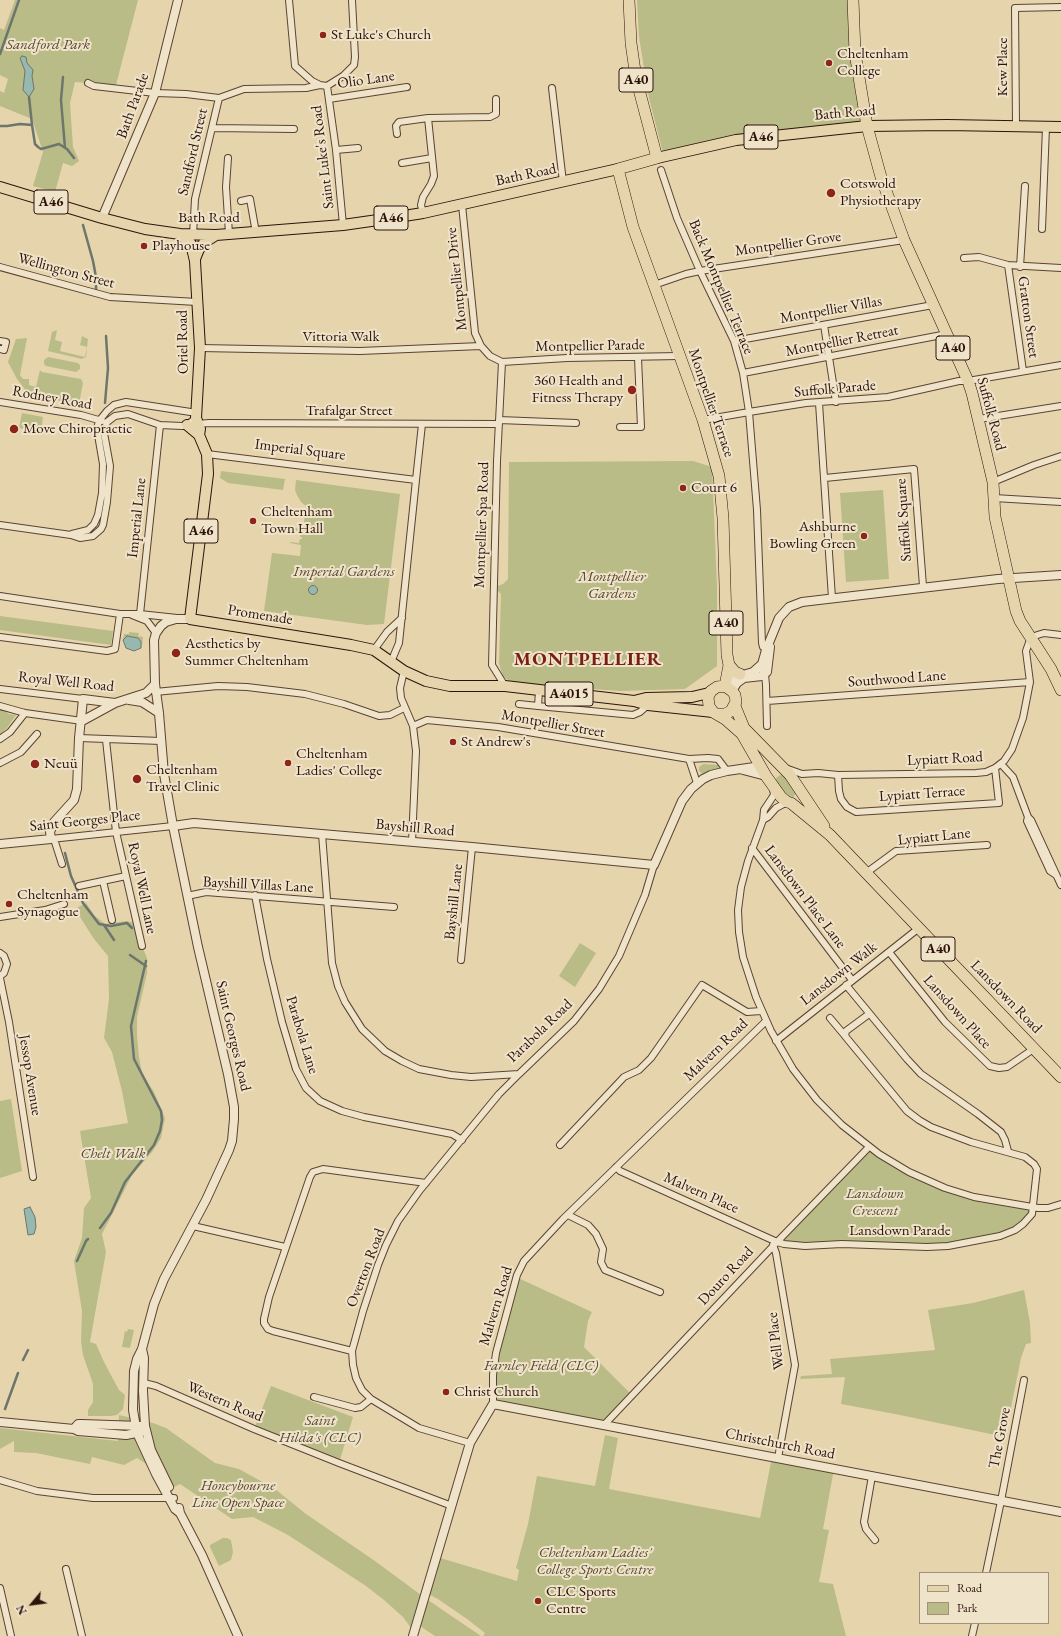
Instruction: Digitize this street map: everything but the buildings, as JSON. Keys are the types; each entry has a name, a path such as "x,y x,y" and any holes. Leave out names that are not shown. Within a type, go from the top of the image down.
{"highway":[{"name":"A40","path":"629,0 631,43 636,78 657,158"},
{"name":"A40","path":"853,0 855,53 867,126"},
{"name":"Suffolk Road","path":"867,126 881,177 904,240 968,381 979,419 993,482 995,517 1018,617 1051,669 1061,690"},
{"name":"Bath Road","path":"618,169 657,158"},
{"name":"Montpellier Terrace","path":"618,169 632,226 703,420 717,466 721,492 728,660 722,689"},
{"path":"728,660 735,672 740,674"},
{"name":"A40","path":"789,803 769,781 742,734 716,713 708,703 722,689 736,698 735,706 744,728 790,775 799,789"},
{"path":"716,713 728,713 735,706"},
{"path":"761,766 779,764"},
{"path":"789,803 798,798 800,793 799,789"},
{"name":"Lansdown Road","path":"799,789 830,835"},
{"name":"Lansdown Road","path":"789,803 830,835 1035,1048 1061,1077"}],"main road":[{"name":"Bath Road","path":"657,158 736,140 867,126 947,124 1061,127"},
{"name":"Bath Road","path":"0,187 102,218 145,229 180,234 216,235 343,225 423,213 618,169"},
{"name":"Oriel Road","path":"180,234 191,244 194,261 200,348 198,422 208,454"},
{"path":"194,261 202,246 216,235"},
{"path":"187,425 198,422"},
{"name":"A46","path":"190,619 207,478 208,454"},
{"name":"Promenade","path":"190,619 352,645 374,650 391,662"},
{"name":"A4015","path":"391,662 404,671 426,681 450,686 505,686 634,701 648,705 716,713"},
{"name":"A4015","path":"634,701 646,698 692,697 722,689"}],"street":[{"name":"Bath Parade","path":"102,218 155,93 178,0"},
{"path":"289,0 294,62 298,69 307,77 320,85"},
{"path":"88,83 94,86 155,93 186,94 219,98 244,89 306,88 320,85 327,86 343,76 354,65 355,57 352,0"},
{"name":"Kew Place","path":"1016,126 1015,8 1061,7"},
{"name":"Saint Luke's Road","path":"327,86 336,150 343,225"},
{"name":"Olio Lane","path":"329,99 407,87"},
{"path":"552,88 563,182"},
{"name":"Sandford Street","path":"193,235 195,199 219,98"},
{"path":"397,134 396,126 399,122 428,118 490,117 496,114 496,99"},
{"path":"423,213 421,205 422,198 434,176 428,118"},
{"path":"1042,229 1046,127"},
{"path":"212,128 294,129"},
{"path":"336,150 358,148"},
{"path":"228,158 226,187 229,234"},
{"path":"402,163 432,158"},
{"name":"Back Montpellier Terrace","path":"661,170 677,218 700,271 734,341 743,373 749,412 757,510 762,643 768,648"},
{"path":"1020,267 1025,186"},
{"path":"241,200 250,199 256,232"},
{"name":"Montpellier Drive","path":"462,205 476,337 481,346 490,356 502,362"},
{"name":"Montpellier Grove","path":"654,285 686,274 700,271 904,240"},
{"path":"964,258 979,257 1020,267 1061,268"},
{"name":"Gratton Street","path":"1008,265 1023,372"},
{"name":"Wellington Street","path":"0,267 110,297 197,302"},
{"name":"Montpellier Villas","path":"734,341 933,305"},
{"path":"824,325 836,402"},
{"name":"Montpellier Retreat","path":"743,373 947,334"},
{"path":"0,340 6,342 4,350 0,349"},
{"name":"Vittoria Walk","path":"200,348 360,351 481,346"},
{"name":"Montpellier Parade","path":"502,362 567,358 638,358 679,356"},
{"path":"620,427 641,427 638,358"},
{"name":"Montpellier Spa Road","path":"502,362 492,665 505,686"},
{"name":"Suffolk Parade","path":"703,420 806,404 888,397 959,381 968,381 1061,365"},
{"name":"Rodney Road","path":"0,402 81,415 107,422 115,416 128,414 160,425 187,425"},
{"name":"Rodney Road","path":"99,421 111,408 119,403 126,402 198,422"},
{"path":"819,403 832,598"},
{"path":"979,419 1061,406"},
{"path":"71,535 88,530 94,524 98,515 102,493 103,464 98,429 99,421"},
{"path":"0,526 71,535 80,538 93,536 101,529 105,520 110,466 104,434 107,422"},
{"path":"187,425 198,422"},
{"name":"Trafalgar Street","path":"198,422 422,424 499,422 576,423"},
{"path":"391,662 399,643 422,424"},
{"name":"Imperial Lane","path":"140,614 160,425"},
{"name":"Imperial Square","path":"208,454 416,480"},
{"path":"993,482 1034,464 1061,456"},
{"name":"Suffolk Square","path":"825,478 914,469 923,586"},
{"path":"994,498 1061,502"},
{"path":"722,689 740,674 753,672 762,664 779,618 789,607 802,602 923,586 1008,578 1061,575"},
{"name":"Promenade","path":"0,596 120,614 140,614 190,619"},
{"path":"0,637 107,651 115,649 120,614"},
{"path":"130,615 148,621 156,633"},
{"path":"374,650 387,632 402,618"},
{"name":"A4015","path":"156,633 166,622 176,619 190,619"},
{"name":"Saint Georges Road","path":"156,633 154,640 155,688 159,713 164,774 187,896 234,1106 233,1130 229,1150 193,1226 164,1279 154,1304 142,1349 136,1365 133,1410 136,1430 172,1499 175,1509 180,1513 200,1550 238,1636"},
{"path":"1030,637 1044,633 1061,635"},
{"name":"Lypiatt Road","path":"779,764 802,774 818,773 838,775 976,773 986,772 995,768 1001,764 1012,749 1019,734 1027,703 1030,682 1026,651 1030,637"},
{"path":"767,726 765,674 768,668 768,648"},
{"path":"759,667 765,674"},
{"path":"404,671 400,693 404,708 413,726 416,751 412,842"},
{"path":"722,689 737,683 744,678 765,674"},
{"name":"Southwood Lane","path":"767,701 1030,682"},
{"path":"155,688 218,686 247,687 305,694 344,704 379,716 390,715 404,708"},
{"name":"Royal Well Road","path":"0,689 115,703 128,700 155,688"},
{"path":"538,706 539,691"},
{"path":"62,864 50,832 54,822 74,800 76,793 79,738 84,699"},
{"name":"Royal Well Road","path":"128,700 142,702 159,713"},
{"path":"0,706 26,714 82,721 115,703"},
{"path":"519,704 633,715 640,712 648,705"},
{"path":"0,739 10,732 26,714"},
{"name":"Montpellier Street","path":"413,726 428,720 498,727 689,759 718,759 727,771"},
{"path":"0,763 21,752 37,734"},
{"path":"79,738 161,741"},
{"name":"Royal Well Lane","path":"106,740 116,832 142,946"},
{"path":"740,769 750,758 751,748"},
{"path":"689,759 697,783"},
{"path":"1001,764 1013,777 1028,817 1031,820 1061,885"},
{"name":"Parabola Road","path":"322,834 332,963 338,986 353,1016 374,1041 402,1061 430,1072 470,1077 519,1074 574,1021 599,989 619,956 645,895 654,866 686,794 697,783 706,777 727,771 761,766"},
{"name":"Lypiatt Terrace","path":"838,775 841,799 847,807 856,812 999,803 995,768"},
{"name":"Parabola Road","path":"740,769 769,781"},
{"path":"799,789 802,774"},
{"path":"769,781 774,795 764,810 763,820 752,848 741,887 738,921 743,957 761,1011 776,1041 793,1069 817,1100 842,1125 869,1147 909,1172 945,1188 974,1197 1033,1207 1048,1208 1061,1204"},
{"path":"763,820 776,808 789,803"},
{"name":"Bayshill Road","path":"173,826 194,823 472,847 654,866"},
{"name":"Saint Georges Place","path":"0,844 173,826"},
{"name":"Lypiatt Lane","path":"866,873 896,851 987,845"},
{"name":"Bayshill Lane","path":"461,960 472,847"},
{"name":"Lansdown Place Lane","path":"752,848 852,980"},
{"path":"79,886 126,876"},
{"path":"103,881 112,920"},
{"name":"Bayshill Villas Lane","path":"187,896 206,892 394,907"},
{"name":"Parabola Lane","path":"255,895 267,959 282,1022 296,1069 306,1088 320,1101 342,1111 364,1118 452,1134 462,1140"},
{"path":"0,917 40,911 64,904"},
{"name":"Lansdown Walk","path":"776,1041 919,928"},
{"name":"Lansdown Place","path":"889,952 945,1022 990,1066 999,1068 1007,1067 1035,1048"},
{"path":"0,953 4,956 7,964 4,973 0,977"},
{"name":"Jessop Avenue","path":"0,977 9,1022 33,1177"},
{"path":"560,1145 624,1077 639,1070 651,1058 702,985 747,1012 761,1011"},
{"path":"846,985 921,1074 1001,1132 1008,1151"},
{"path":"846,1037 846,1031 869,1014"},
{"path":"830,1018 902,1105 919,1120 965,1140 1025,1157 1034,1164 1037,1169 1033,1207"},
{"name":"Malvern Road","path":"493,1404 493,1375 496,1354 520,1268 532,1252 568,1214 766,1021"},
{"name":"Overton Road","path":"470,1443 420,1428 371,1399 362,1390 356,1378 352,1351 363,1311 386,1245 405,1210 499,1094 519,1074"},
{"name":"Douro Road","path":"604,1425 869,1147"},
{"name":"Malvern Place","path":"616,1168 775,1244"},
{"path":"352,1351 273,1331 266,1326 264,1319 286,1247 310,1177 313,1172 318,1169 323,1169 426,1183"},
{"name":"Lansdown Parade","path":"775,1244 805,1246 842,1244 948,1246 1009,1233 1027,1220 1032,1214 1033,1207"},
{"path":"568,1214 588,1225 596,1234 603,1249 602,1262 605,1270 660,1292"},
{"path":"193,1226 286,1247"},
{"name":"Well Place","path":"775,1244 795,1365 778,1458"},
{"name":"Saint Georges Road","path":"142,1349 144,1358 143,1387 145,1428 158,1472"},
{"name":"The Grove","path":"986,1572 1024,1380"},
{"name":"Western Road","path":"143,1387 156,1386 254,1429 452,1506"},
{"path":"314,1397 355,1408 361,1407 371,1399"},
{"path":"413,1636 470,1443 493,1404"},
{"name":"Christchurch Road","path":"493,1404 1061,1512"},
{"path":"1,1422 74,1429 78,1432 126,1435 136,1430 145,1428"},
{"path":"872,1476 864,1522 866,1529 875,1540"},
{"path":"0,1480 37,1491 86,1497 172,1499"},
{"path":"66,1569 82,1636"},
{"path":"0,1588 3,1616 11,1636"},
{"path":"972,1636 975,1624"}],"green space":[{"name":"Sandford Park","path":"15,0 138,0 116,85 75,82 70,103 73,147 79,161 72,166 63,163 55,192 33,186 43,152 32,119 0,106 0,91 4,93 8,79 0,75 0,28 4,30"},
{"path":"637,0 853,0 867,126 711,145 699,143 663,153 649,98 639,37"},
{"path":"57,330 55,340 62,342 60,351 85,357 87,347 80,345 82,336 88,339 86,357 82,359 48,351 52,332"},
{"path":"27,338 20,375 23,379 29,379 29,385 36,387 40,370 42,372 81,379 83,383 79,404 30,396 17,379 8,362 16,339"},
{"path":"48,357 78,363 80,365 80,369 76,372 46,366 44,364 44,360"},
{"path":"22,413 43,417 41,432 19,428"},
{"name":"Montpellier Gardens","path":"693,461 712,467 717,587 717,666 685,689 620,691 523,684 513,685 503,676 499,664 501,594 497,590 498,586 503,584 508,579 509,462"},
{"path":"221,471 285,479 283,490 228,483 220,478"},
{"name":"Imperial Gardens","path":"296,480 400,494 384,624 367,625 264,611 272,553 300,556 301,545 290,542 299,543 300,539 302,539 302,537 300,537 301,531 286,529 285,533 283,533 284,527 303,529 306,506 301,502 295,490"},
{"name":"Ashburne Bowling Green","path":"883,490 889,579 846,582 840,493"},
{"path":"0,616 113,631 111,645 0,630"},
{"path":"129,632 139,633 138,636 143,637 142,647 138,638 127,636 123,640 124,634 129,634"},
{"path":"0,709 9,714 16,715 7,728 0,734"},
{"path":"703,764 718,765 719,768 704,775 699,771 699,767"},
{"path":"780,775 784,776 795,788 797,793 792,798 788,799 776,781 776,778"},
{"name":"Chelt Walk","path":"86,903 95,916 105,924 126,921 136,923 147,958 147,973 137,1017 139,1057 142,1073 154,1092 165,1118 161,1138 152,1152 132,1175 102,1234 106,1252 90,1342 96,1344 119,1390 125,1395 123,1409 117,1415 111,1416 88,1416 88,1410 93,1402 93,1384 83,1355 81,1342 82,1311 74,1261 82,1238 84,1208 91,1198 80,1131 128,1123 112,1052 104,1038 109,999 108,956 94,939 75,909"},
{"path":"580,943 596,953 575,987 559,976"},
{"path":"11,1099 22,1171 0,1178 0,1101"},
{"name":"Lansdown Crescent","path":"869,1147 879,1154 945,1188 1033,1207 1032,1214 1015,1230 948,1246 821,1246 777,1242"},
{"name":"Farnley Field (CLC)","path":"516,1277 592,1312 588,1321 584,1347 632,1395 604,1425 493,1404 493,1375"},
{"path":"1024,1290 1030,1323 1031,1343 1026,1344 1021,1358 1005,1437 841,1404 845,1377 800,1379 801,1376 832,1374 830,1359 935,1350 928,1310 973,1303"},
{"path":"128,1329 134,1330 130,1348 122,1347 125,1331 127,1332"},
{"name":"Saint Hilda's (CLC)","path":"271,1386 353,1417 339,1463 254,1429"},
{"name":"Honeybourne Line Open Space","path":"119,1415 153,1423 166,1428 215,1463 239,1469 275,1489 306,1514 481,1636 435,1636 417,1624 414,1632 403,1617 366,1586 288,1535 253,1517 232,1519 180,1484 169,1490 160,1473 137,1458 124,1465 92,1457 90,1464 36,1453 14,1452 14,1441 0,1449 0,1428 118,1441"},
{"name":"Cheltenham Ladies' College Sports Centre","path":"605,1435 618,1438 609,1489 760,1518 772,1457 834,1469 823,1529 829,1530 819,1582 833,1584 846,1636 483,1636 485,1633 467,1619 438,1599 426,1593 437,1557 517,1581 519,1570 516,1568 528,1524 537,1476 595,1486"},
{"path":"223,1538 231,1540 233,1552 231,1560 219,1566 210,1545"}],"water":[{"path":"22,56 26,57 27,63 33,70 32,76 34,89 29,97 23,90 25,71 20,58"},
{"path":"313,585 318,590 313,595 308,590"},
{"path":"127,636 138,638 141,642 141,648 134,651 126,648 123,640"},
{"path":"30,1207 35,1217 36,1227 34,1234 28,1235 24,1209"}],"waterway":[{"path":"0,54 19,0"},
{"path":"63,77 61,100 65,148"},
{"path":"29,97 32,125"},
{"path":"0,126 20,124 32,125 35,144 38,147 41,149 59,144 67,149 74,158"},
{"path":"83,225 93,261 96,277 96,289"},
{"path":"105,403 108,368 106,336"},
{"path":"65,853 71,876 83,903 99,924 111,926 127,923 132,928"},
{"path":"104,925 114,940"},
{"path":"130,955 146,966"},
{"path":"100,1228 111,1213 125,1182 154,1145 160,1131 162,1120 161,1111 134,1059 131,1026 146,961"},
{"path":"77,1261 88,1239"},
{"path":"23,1360 28,1350"},
{"path":"5,1409 18,1373"}],"place":[{"name":"St Luke's Church","path":"323,35"},
{"name":"Cheltenham College","path":"829,63"},
{"name":"Cotswold Physiotherapy","path":"831,193"},
{"name":"Playhouse","path":"144,246"},
{"name":"360 Health and Fitness Therapy","path":"632,390"},
{"name":"Move Chiropractic","path":"14,429"},
{"name":"Court 6","path":"683,488"},
{"name":"Cheltenham Town Hall","path":"253,521"},
{"name":"Ashburne Bowling Green","path":"864,536"},
{"name":"Aesthetics by Summer Cheltenham","path":"176,653"},
{"name":"St Andrew's","path":"453,742"},
{"name":"Cheltenham Ladies' College","path":"288,763"},
{"name":"Neuü","path":"35,764"},
{"name":"Cheltenham Travel Clinic","path":"137,779"},
{"name":"Cheltenham Synagogue","path":"9,904"},
{"name":"Christ Church","path":"446,1392"},
{"name":"CLC Sports Centre","path":"538,1601"}],"district":[{"name":"MONTPELLIER","path":"588,660"}]}
